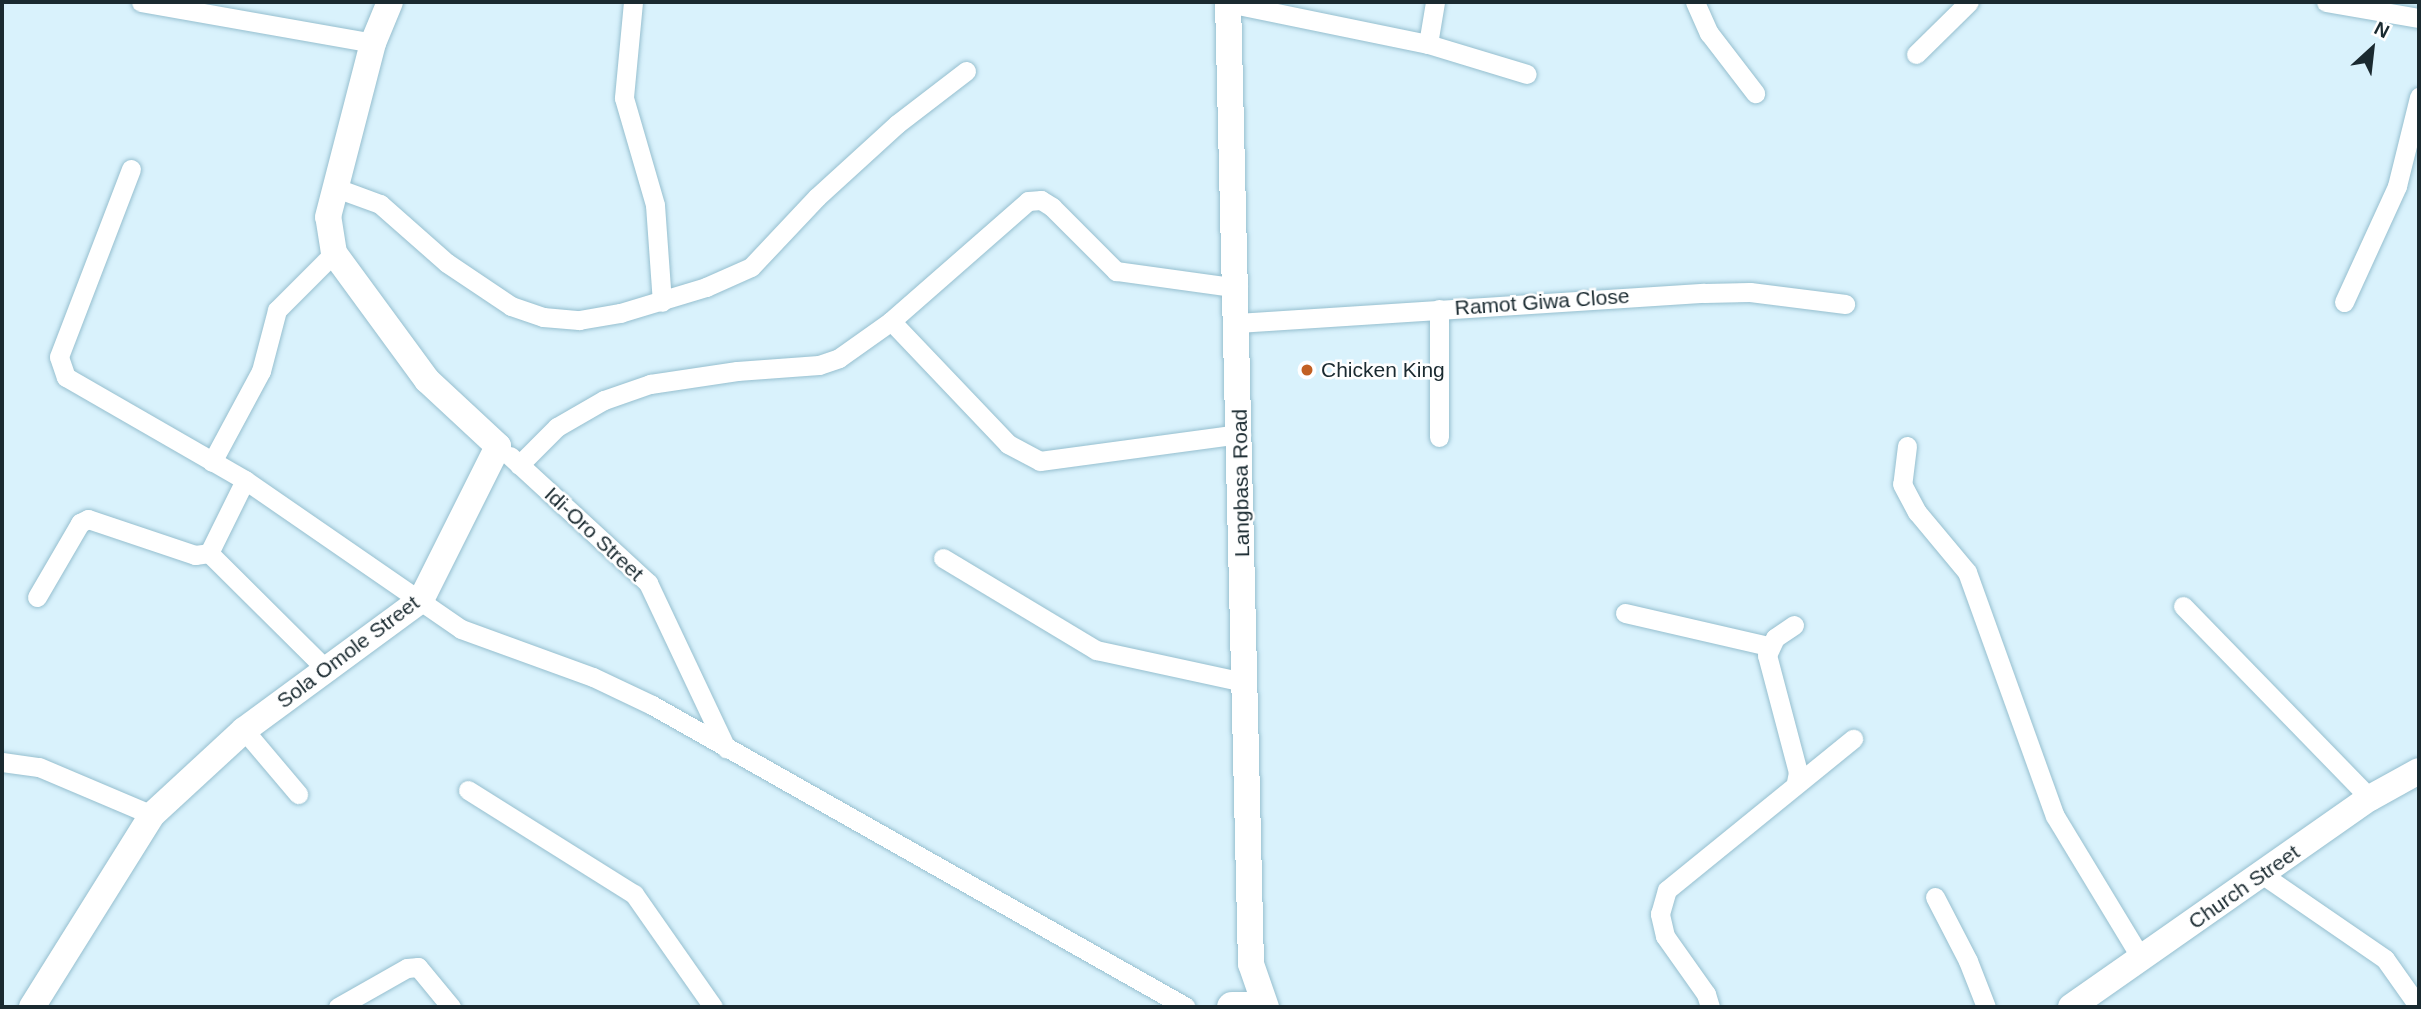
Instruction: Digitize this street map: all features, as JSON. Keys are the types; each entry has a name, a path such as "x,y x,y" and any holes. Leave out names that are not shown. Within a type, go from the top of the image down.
{"street":[{"path":"141,2 373,43"},
{"path":"390,2 373,43 339,189 328,217 334,253 427,380 498,446"},
{"path":"633,2 624,98 655,205 662,302"},
{"path":"1228,2 1428,44 1527,74"},
{"name":"Langbasa Road","path":"1228,2 1238,288 1251,964"},
{"path":"1428,44 1435,2"},
{"path":"1695,2 1709,33 1755,93"},
{"path":"1916,54 1969,2"},
{"path":"2326,2 2419,18"},
{"path":"339,189 380,204 447,263 511,306 542,317 579,320 662,302 751,267 817,197 887,133 966,71"},
{"path":"2344,302 2397,186 2419,97"},
{"path":"131,169 60,357 66,377 245,480 461,629 593,677 726,748 1186,1007"},
{"path":"519,464 557,427 604,400 650,384 737,370 819,365 839,358 891,321 1028,201 1041,200 1052,207 1116,271 1238,288"},
{"path":"212,462 261,372 277,310 334,253"},
{"name":"Ramot Giwa Close","path":"1237,323 1716,292 1845,304"},
{"path":"1439,309 1439,437"},
{"path":"891,321 1008,444 1041,460 1241,434"},
{"name":"Idi-Oro Street","path":"498,446 648,583 726,748"},
{"name":"Sola Omole Street","path":"32,1007 152,815 244,730 328,671 421,600 498,446"},
{"path":"1907,446 1902,484 1917,512 1967,572 2055,816 2141,958"},
{"path":"209,553 245,480"},
{"path":"37,597 80,523 88,519 195,555 209,553"},
{"path":"209,553 328,671"},
{"path":"943,558 1096,650 1244,682"},
{"path":"2183,606 2370,798"},
{"path":"1625,613 1768,646"},
{"path":"1768,646 1794,625"},
{"path":"1768,646 1796,782"},
{"path":"244,730 298,794"},
{"path":"1710,1007 1706,994 1665,936 1660,914 1667,890 1796,782 1853,739"},
{"path":"2,762 39,767 152,815"},
{"name":"Church Street","path":"2071,1007 2370,798 2419,771"},
{"path":"468,790 634,894 713,1007"},
{"path":"2263,875 2385,959 2419,1007"},
{"path":"1935,897 1969,961 1986,1007"},
{"path":"1242,1007 1251,964"},
{"path":"1251,964 1266,1007"},
{"path":"338,1007 407,968 418,967 451,1007"}],"place":[{"name":"Chicken King","path":"1307,370"}]}
